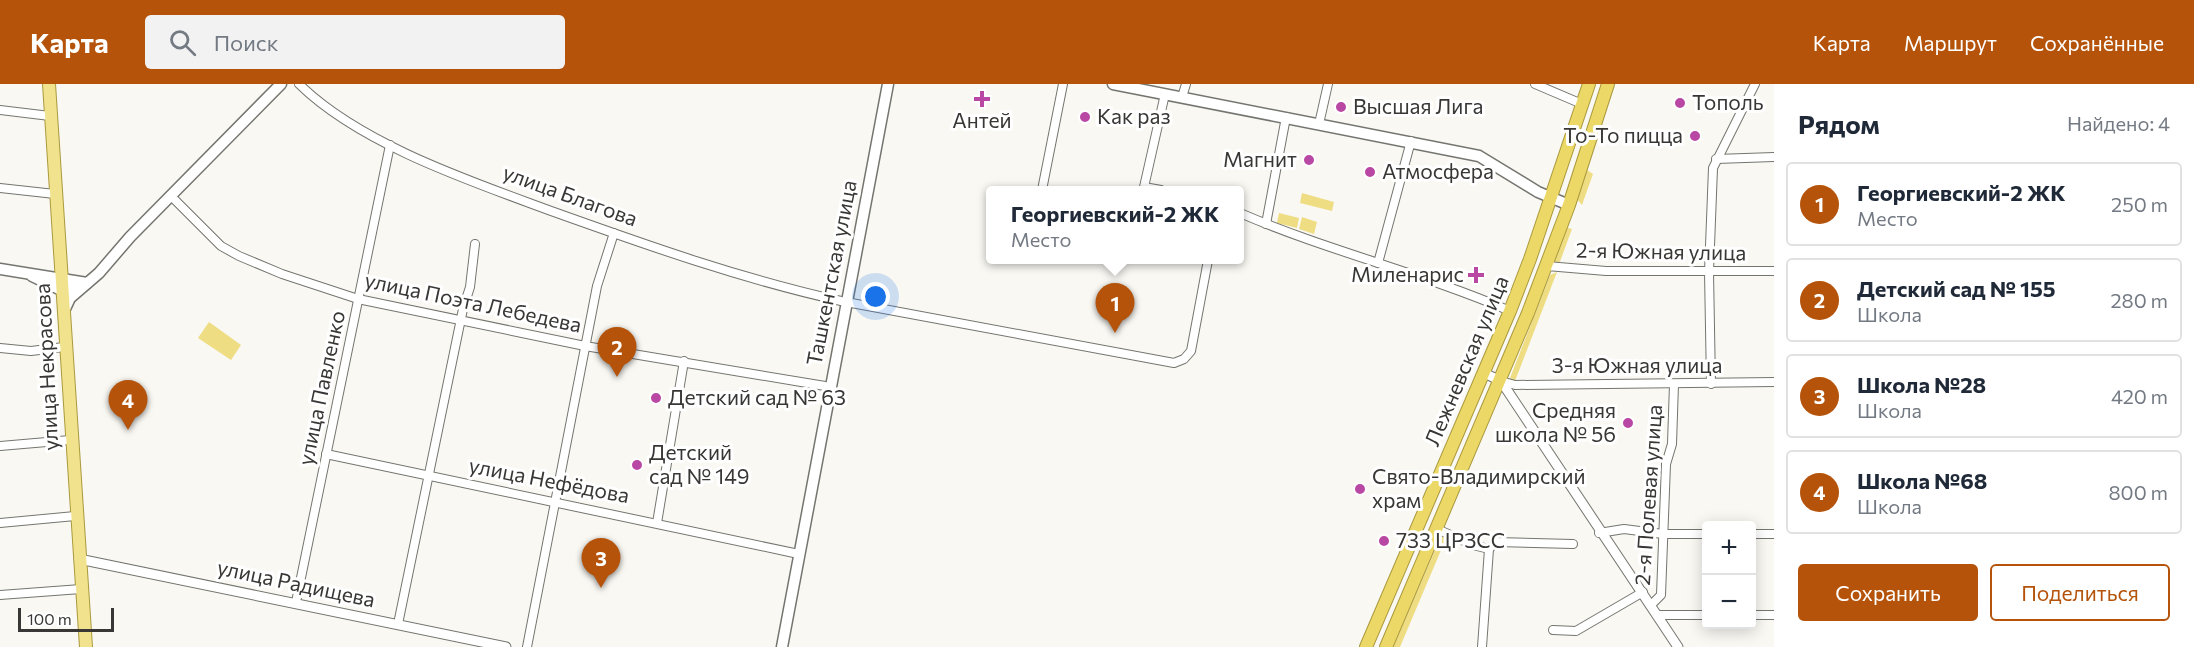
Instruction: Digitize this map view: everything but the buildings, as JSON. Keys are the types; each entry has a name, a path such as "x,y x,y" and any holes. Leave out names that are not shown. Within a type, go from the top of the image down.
{"highway":[{"name":"Лежневская улица","path":"1365,647 1510,311 1589,84"},
{"name":"Лежневская улица","path":"1386,647 1501,381 1547,266 1608,84"}],"main road":[{"name":"улица Некрасова","path":"49,84 70,441 86,647"},
{"path":"63,315 70,298 281,84"},
{"name":"Ташкентская улица","path":"782,647 882,84"},
{"name":"Ташкентская улица","path":"844,301 888,84"},
{"path":"1113,84 1479,156 1551,198 1569,205"},
{"path":"0,269 26,273 62,284 87,283"},
{"name":"Ташкентская улица","path":"777,647 797,553"}],"street":[{"name":"улица Благова","path":"299,84 330,110 390,145 479,184 740,276 844,301 1174,363 1184,359 1191,351 1207,264"},
{"path":"1043,186 1063,84"},
{"path":"1182,97 1185,84"},
{"path":"1319,124 1328,84"},
{"path":"1535,84 1582,104"},
{"path":"1711,384 1709,272 1716,159 1755,84"},
{"path":"1144,186 1165,94"},
{"path":"0,110 50,116"},
{"path":"1266,224 1286,117"},
{"path":"1378,263 1411,141"},
{"name":"улица Павленко","path":"296,602 390,145"},
{"path":"1716,159 1774,157"},
{"path":"0,188 55,194"},
{"name":"улица Поэта Лебедева","path":"171,196 221,246 239,256 282,274 358,299 585,346 828,386"},
{"path":"1244,215 1510,311"},
{"path":"527,647 597,286 614,233"},
{"path":"398,624 470,287 475,244"},
{"name":"2-я Южная улица","path":"1547,266 1575,270 1774,271"},
{"path":"0,348 31,351 64,347"},
{"path":"657,523 684,361"},
{"path":"1484,373 1501,381 1599,533 1643,592 1678,647"},
{"name":"3-я Южная улица","path":"1501,381 1515,385 1774,382"},
{"name":"2-я Полевая улица","path":"1651,606 1661,595 1666,464 1672,444 1674,384"},
{"path":"0,446 70,441"},
{"name":"улица Нефёдова","path":"326,454 797,553"},
{"path":"0,522 75,516"},
{"path":"1437,529 1473,545 1489,549"},
{"path":"1599,533 1624,529 1663,534 1702,534"},
{"path":"1756,534 1774,534"},
{"path":"1482,647 1489,549 1496,542 1573,544"},
{"name":"улица Радищева","path":"80,559 506,647"},
{"path":"0,595 81,589"},
{"path":"1553,630 1576,631 1643,592"},
{"path":"1658,615 1702,615"},
{"path":"1756,615 1774,615"}],"shaded area":[{"path":"1584,168 1593,174 1582,205 1575,197"},
{"path":"1302,193 1334,202 1332,211 1300,203"},
{"path":"1279,213 1299,218 1297,228 1277,223"},
{"path":"1302,217 1317,222 1314,234 1299,229"},
{"path":"1565,227 1572,229 1558,267 1553,264"},
{"path":"1557,272 1513,382 1510,378 1550,275"},
{"path":"209,322 241,345 231,360 198,338"},
{"path":"1442,534 1447,536 1400,647 1393,647"}],"place":[{"name":"Антей","path":"982,99"},
{"name":"Тополь","path":"1680,103"},
{"name":"Высшая Лига","path":"1341,107"},
{"name":"Как раз","path":"1085,117"},
{"name":"То-То пицца","path":"1695,136"},
{"name":"Магнит","path":"1309,160"},
{"name":"Атмосфера","path":"1370,172"},
{"name":"Миленарис","path":"1476,275"},
{"name":"Георгиевский-2 ЖК","path":"1115,333"},
{"name":"Детский сад № 155","path":"617,377"},
{"name":"Детский сад № 63","path":"656,398"},
{"name":"Средняя школа № 56","path":"1628,423"},
{"name":"Школа №68","path":"128,430"},
{"name":"Детский сад № 149","path":"637,465"},
{"name":"Свято-Владимирский храм","path":"1360,489"},
{"name":"733 ЦРЗСС","path":"1384,541"},
{"name":"Школа №28","path":"601,588"}]}
